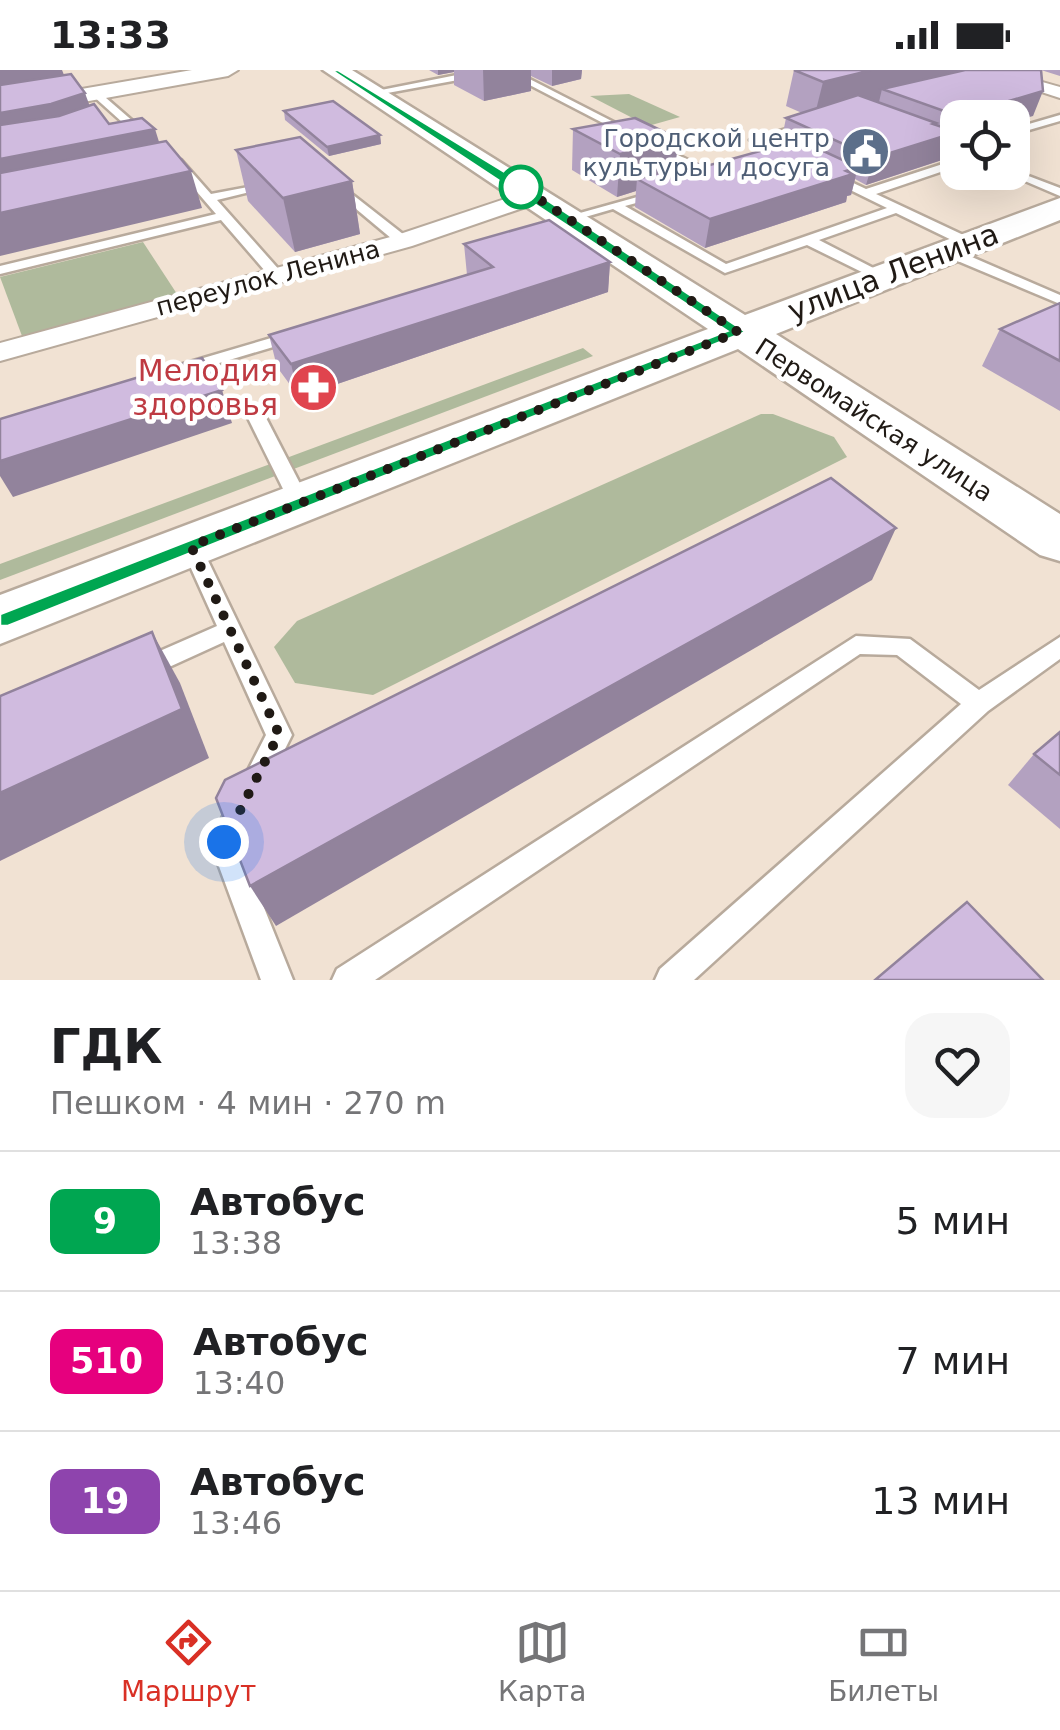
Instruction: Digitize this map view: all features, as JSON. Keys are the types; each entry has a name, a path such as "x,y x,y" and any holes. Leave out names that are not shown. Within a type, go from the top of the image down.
{"main road":[{"name":"Первомайская улица","path":"335,70 1060,541"},
{"name":"улица Ленина","path":"0,620 1060,208"}],"street":[{"path":"0,110 180,74 228,70"},
{"path":"981,76 1004,77 1060,94"},
{"name":"переулок Ленина","path":"0,352 403,241 534,196"}],"lane":[{"path":"370,93 503,70 714,177"},
{"path":"95,93 152,142"},
{"path":"1030,127 1060,118"},
{"path":"784,165 801,162 755,140 824,121"},
{"path":"113,128 128,123"},
{"path":"163,150 277,276"},
{"path":"164,172 182,168"},
{"path":"866,193 940,168"},
{"path":"817,170 898,208 958,247 1060,300"},
{"path":"698,182 732,174"},
{"path":"322,176 403,241"},
{"path":"1030,180 1060,192"},
{"path":"209,198 277,182"},
{"path":"568,218 681,186"},
{"path":"614,205 724,269 898,208"},
{"path":"0,270 224,216"},
{"path":"808,240 880,277"},
{"path":"166,374 314,330"},
{"path":"254,412 300,503"},
{"path":"191,546 279,734 224,842 277,980"},
{"path":"124,678 230,630"},
{"path":"348,980 856,645 902,646 980,704"},
{"path":"671,980 980,704 1060,646"}],"green space":[{"path":"629,94 680,117 648,126 590,96"},
{"path":"143,242 177,294 22,336 0,277"},
{"path":"583,348 593,356 0,580 0,564"},
{"path":"761,414 773,414 834,437 847,457 373,695 295,683 274,647 297,621"}],"building":[{"path":"794,70 872,70 823,82"},
{"path":"965,70 1041,70 1043,91 1012,100 940,100 940,110 882,89"},
{"path":"71,74 85,93 0,113 0,85"},
{"path":"858,95 936,123 933,124 940,126 940,137 874,158 786,118"},
{"path":"333,101 380,135 327,147 284,111"},
{"path":"94,104 109,124 142,118 155,129 0,159 0,125 59,116"},
{"path":"635,118 679,139 620,154 573,129"},
{"path":"300,137 352,181 283,198 236,150"},
{"path":"166,141 191,171 0,213 0,173"},
{"path":"806,143 858,167 846,171 853,174 710,219 637,179 696,163 703,167"},
{"path":"549,220 610,262 291,364 269,335 493,267 464,244"},
{"path":"1060,303 1060,361 1000,329"},
{"path":"202,358 222,390 0,461 0,419"},
{"path":"831,478 896,528 250,886 216,798 225,780"},
{"path":"152,632 182,709 0,793 0,696"},
{"path":"1060,732 1060,775 1034,754"},
{"path":"967,902 1043,980 875,980"}],"bus line":[{"name":"9","path":"0,620 738,332 504,176 335,70"}],"place":[{"name":"Городской центр культуры и досуга","path":"865,152"},
{"name":"Мелодия здоровья","path":"313,387"}],"route":[{"path":"224,842 279,734 191,546 738,332 521,187"}]}
